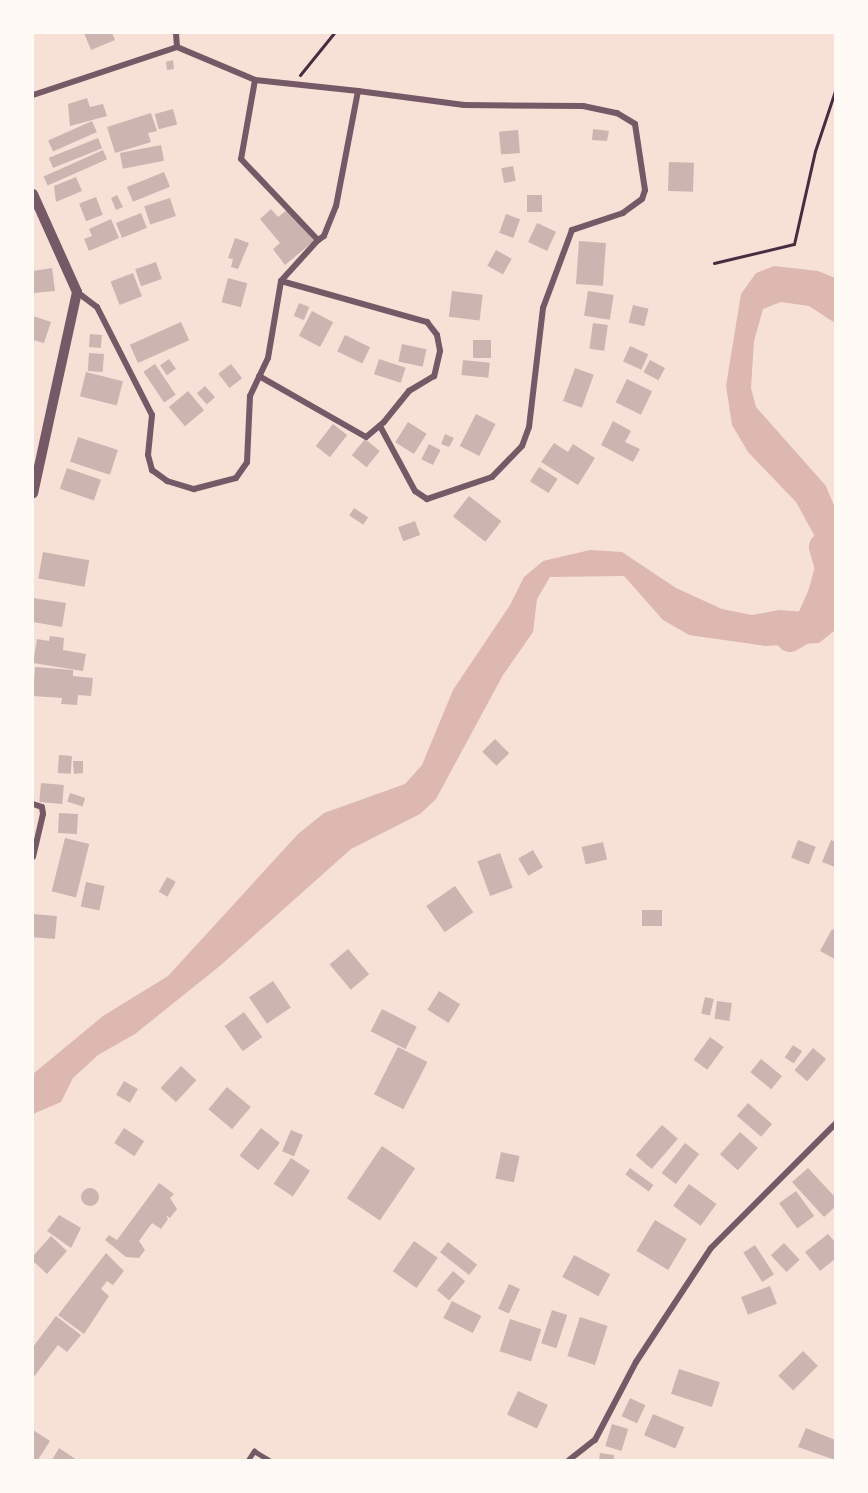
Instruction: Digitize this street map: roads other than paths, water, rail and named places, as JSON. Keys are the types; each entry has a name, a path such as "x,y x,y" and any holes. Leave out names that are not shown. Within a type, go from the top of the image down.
{"street":[{"path":"176,33 177,47"},
{"path":"33,95 177,47 255,80 464,105 582,106 617,113 635,124 645,190 642,199 623,213 572,230 543,308 529,427 522,446 492,477 427,499 415,491 380,426"},
{"path":"255,80 241,159 318,240"},
{"path":"33,194 76,292 97,307 152,415 148,455 152,470 167,481 194,489 220,485 243,472 249,446 250,396 268,358 281,281 324,236 336,206 358,91"},
{"path":"259,376 366,437 380,426 409,391 434,376 440,351 437,335 427,322 390,309 281,281"},
{"path":"33,493 71,330 76,292"},
{"path":"33,804 42,807 43,814 33,857"},
{"path":"569,1460 595,1440 636,1362 711,1248 835,1124"}],"lane":[{"path":"248,1460 254,1450 269,1460"}],"waterway":[{"path":"790,638 807,628 822,594 829,568 823,547"}]}
